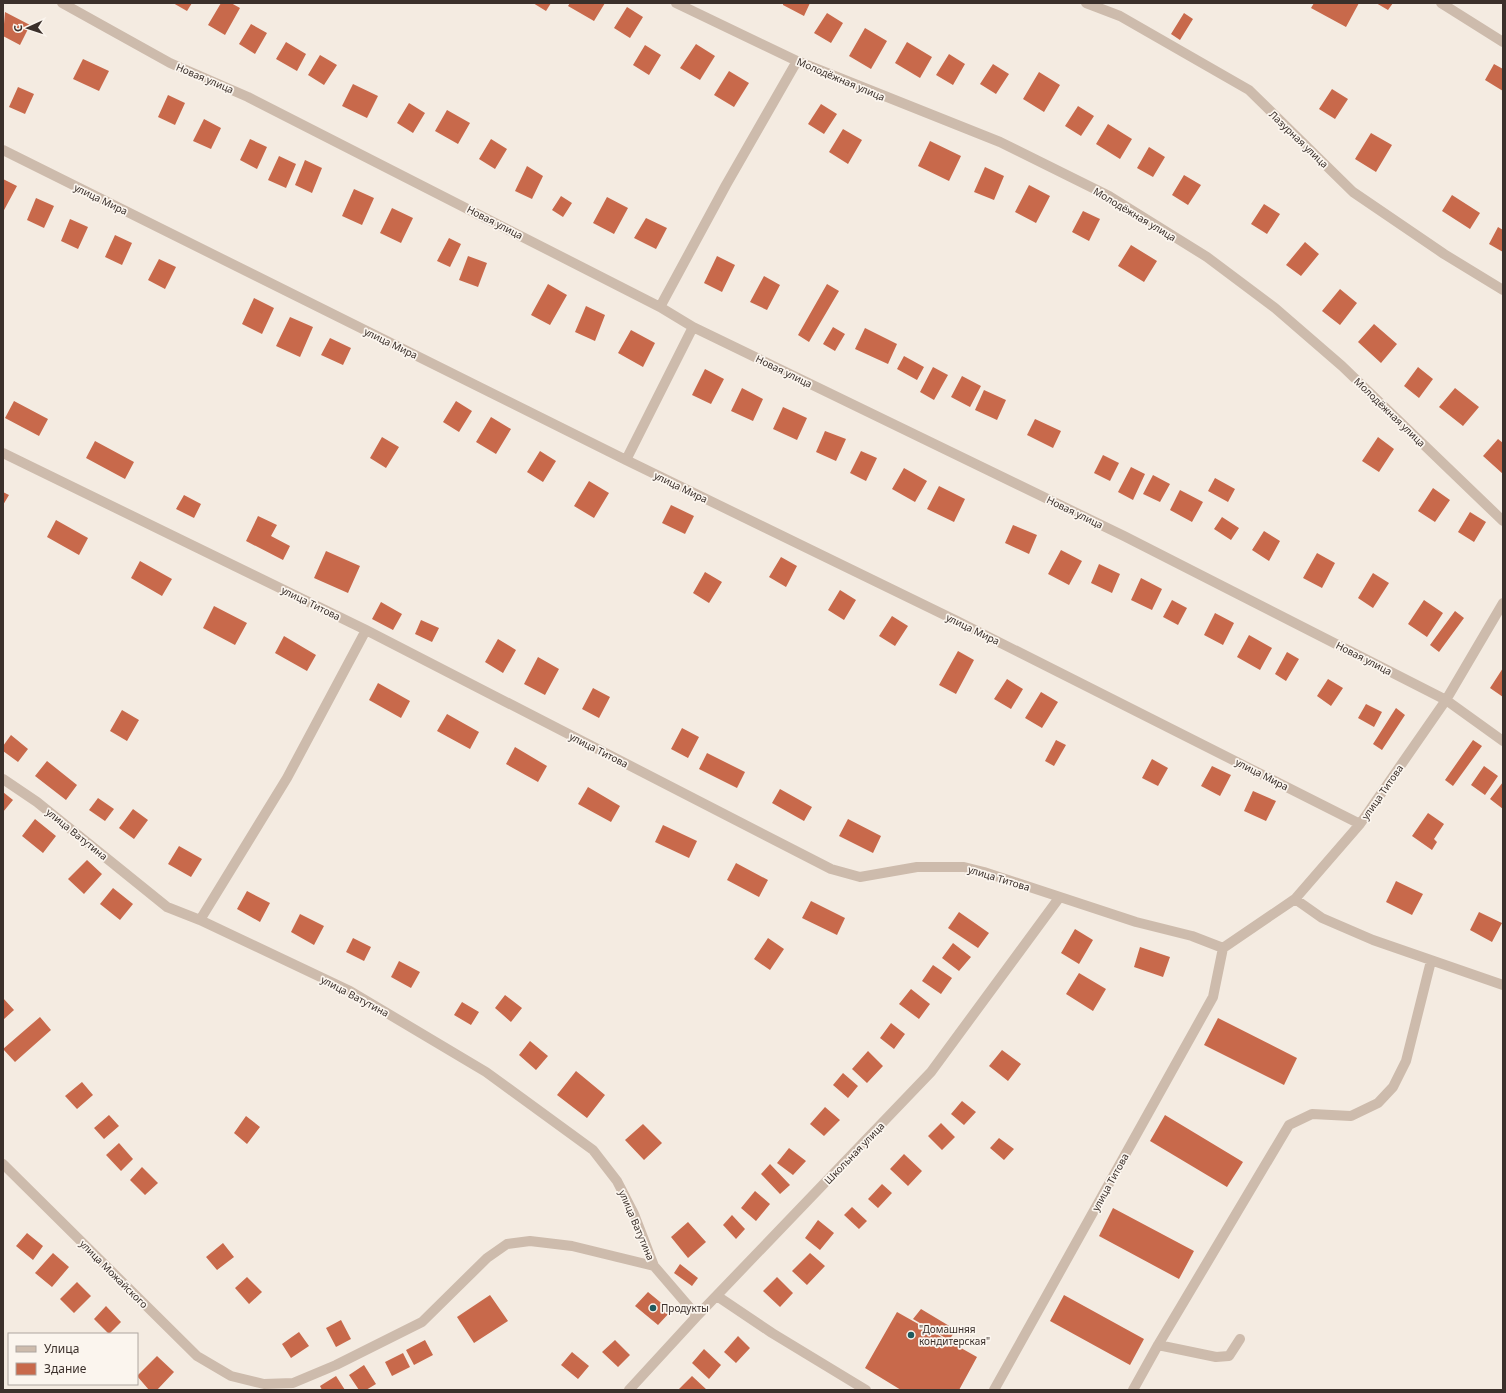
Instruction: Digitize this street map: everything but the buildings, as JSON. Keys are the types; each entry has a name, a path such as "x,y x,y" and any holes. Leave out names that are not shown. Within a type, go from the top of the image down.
{"street":[{"name":"Новая улица","path":"62,3 170,63 248,97 660,307 693,326 1124,536 1446,700 1503,741"},
{"name":"Молодёжная улица","path":"676,3 797,61 1000,142 1109,196 1206,258 1275,308 1342,366 1503,521"},
{"name":"Лазурная улица","path":"1086,3 1120,16 1249,90 1353,192 1444,254 1503,290"},
{"path":"1442,3 1503,42"},
{"path":"660,307 726,185 797,61"},
{"name":"улица Мира","path":"3,150 626,460 957,621 1360,824"},
{"path":"626,460 693,326"},
{"name":"улица Титова","path":"3,452 366,630 831,869 860,877 917,867 964,867 984,872 1059,898 1136,922 1192,936 1223,948"},
{"name":"улица Титова","path":"994,1390 1213,997 1223,948 1295,898 1360,824 1446,700 1503,603"},
{"path":"200,920 287,778 366,630"},
{"name":"улица Ватутина","path":"3,778 37,802 167,907 200,920 350,991 486,1072 593,1150 617,1181 634,1214 654,1266 697,1316"},
{"name":"Школьная улица","path":"629,1390 697,1316 931,1072 1059,898"},
{"path":"1295,898 1322,918 1373,940 1503,985"},
{"path":"1133,1390 1158,1345 1289,1125 1312,1114 1351,1116 1378,1103 1393,1087 1406,1061 1431,961"},
{"name":"улица Можайского","path":"3,1164 197,1356 231,1376 264,1384 293,1384 336,1365 422,1322 487,1258 507,1244 530,1241 572,1246 654,1266"},
{"path":"717,1296 772,1333 866,1390"},
{"path":"1158,1345 1216,1357 1229,1356 1240,1339"}],"place":[{"name":"Продукты","path":"653,1308"},
{"name":"\"Домашняя кондитерская\"","path":"911,1335"}]}
